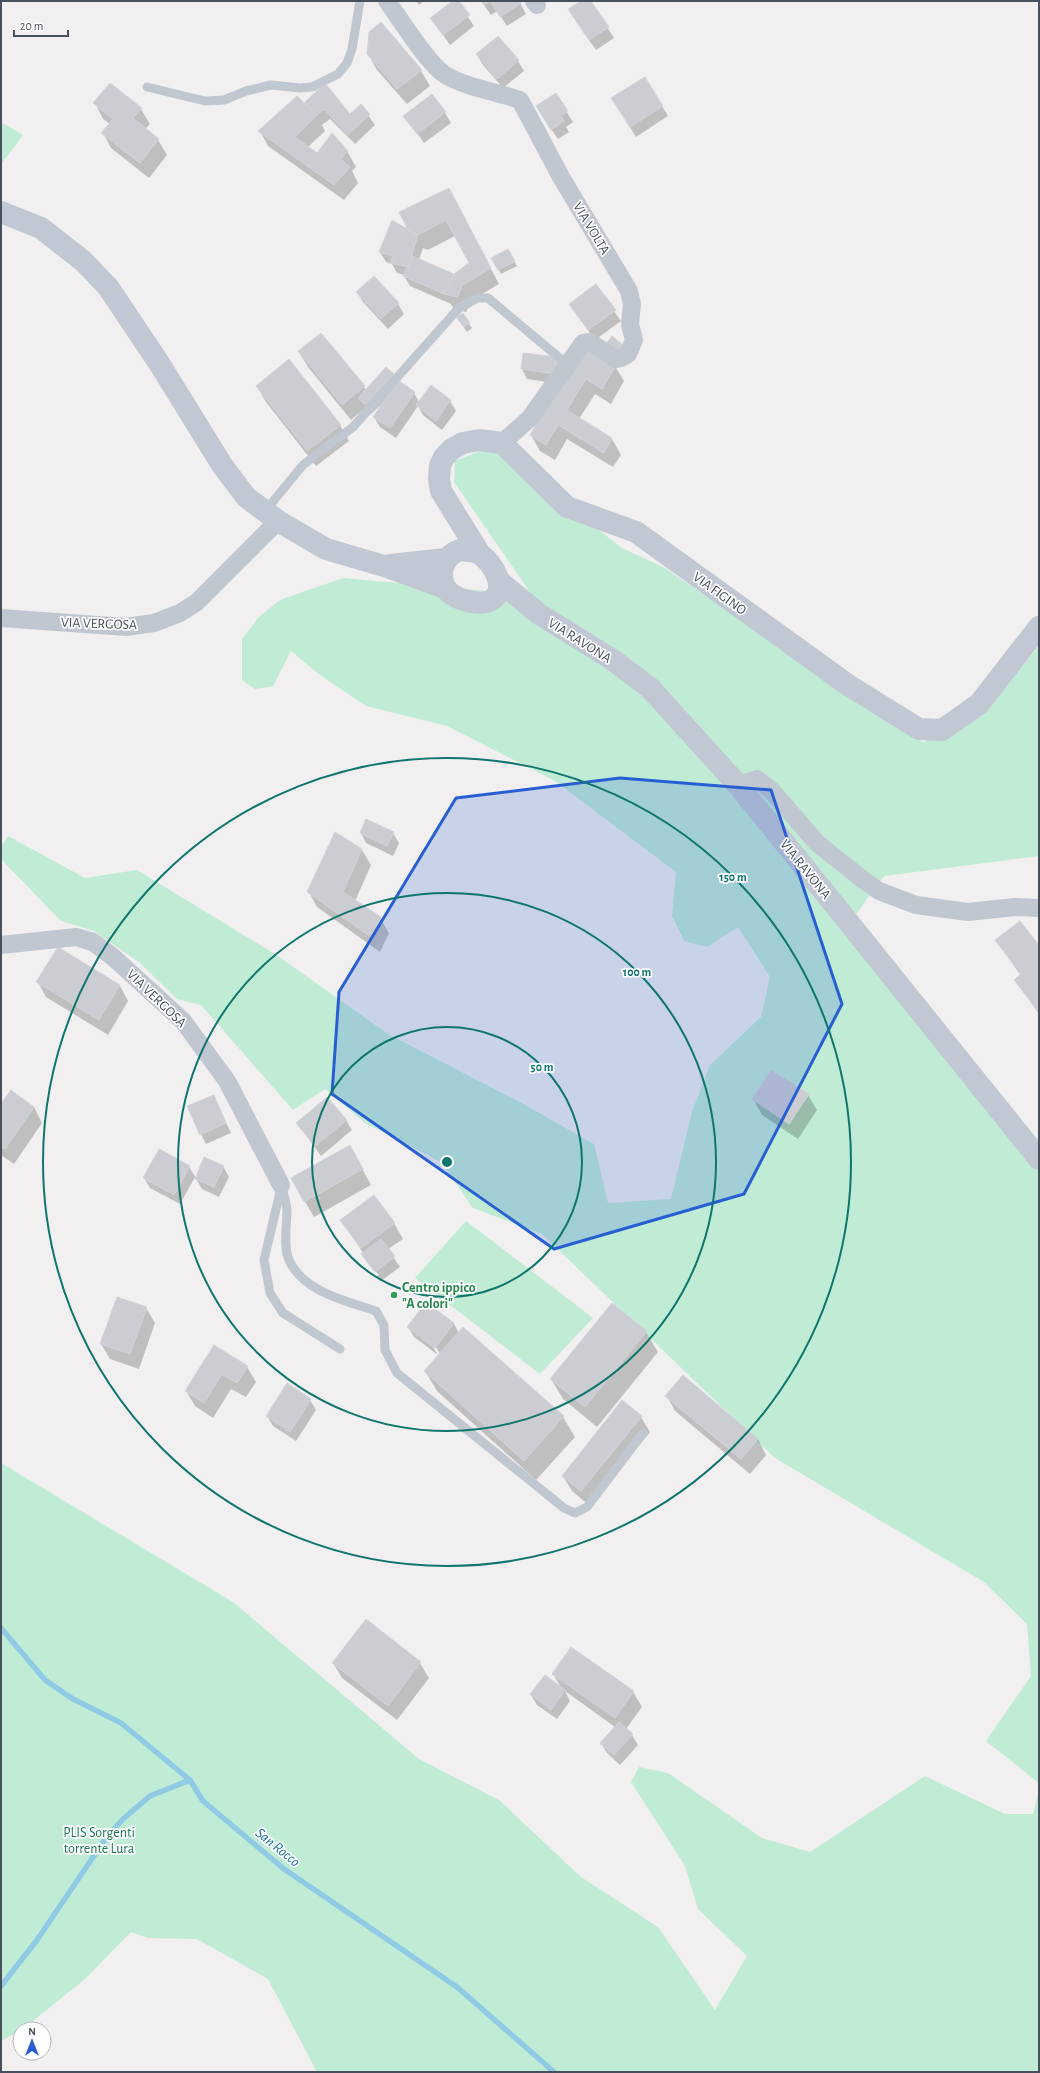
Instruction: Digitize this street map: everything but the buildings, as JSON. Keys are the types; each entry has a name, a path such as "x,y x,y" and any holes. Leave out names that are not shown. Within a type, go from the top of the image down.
{"street":[{"name":"VIA VOLTA","path":"387,1 431,61 444,74 463,82 520,100 561,177 629,291 632,304 630,324 634,340 628,354 621,358 615,359 590,342 583,343 577,349 561,376 530,418 502,443"},
{"path":"1,212 41,228 83,261 108,286 160,363 222,465 246,497 271,516 326,549 384,566 446,588"},
{"path":"461,526 449,556 443,565 443,577 446,588 450,593 469,602 480,603 491,601 498,591 499,581 493,566 480,554 461,526 441,491 439,479 440,466 444,457 452,449 463,443 479,440 502,443"},
{"name":"VIA FIGINO","path":"502,443 567,507 636,532 848,685 919,729 942,730 979,704 1039,627"},
{"name":"VIA VERGOSA","path":"1,618 126,627 154,623 180,613 197,602 271,516"},
{"path":"384,566 449,556 460,550 480,554"},
{"name":"VIA RAVONA","path":"499,581 539,614 613,660 650,688 738,785 1039,1159"},
{"name":"VIA RAVONA","path":"491,601 539,614"},
{"path":"738,785 757,779 771,790 817,843 879,891 916,904 968,912 1015,907 1039,908"},
{"name":"VIA VERGOSA","path":"1,945 76,937 92,942 113,956 187,1027 227,1081 281,1185"}],"lane":[{"path":"147,87 205,101 224,100 271,85 300,88 312,87 338,74 347,63 352,49 360,1"},
{"path":"271,516 303,465 353,426 458,309 477,298 488,298 562,360 561,376"},
{"path":"281,1185 278,1206 264,1260 270,1293 283,1312 340,1349"},
{"path":"281,1185 287,1207 286,1234 289,1260 305,1282 344,1300 376,1311 384,1325 385,1350 397,1373 564,1508 575,1513 587,1507 643,1433"}],"highlighted area":[{"path":"620,778 771,790 842,1004 744,1194 554,1249 332,1094 339,992 456,798"}],"green space":[{"path":"1,122 23,135 1,164"},
{"path":"480,451 501,454 622,548 663,567 923,742 982,716 1039,646 1039,856 884,876 854,917 1039,1141 1039,1783 986,1741 1031,1676 1027,1624 984,1582 775,1458 542,1234 473,1208 441,1162 365,1123 325,1089 293,1110 201,1005 177,999 140,963 94,931 61,921 1,859 1,847 8,836 85,878 137,870 278,956 388,1034 516,1100 594,1144 608,1203 671,1199 692,1112 710,1065 761,1017 770,977 738,927 707,947 684,941 672,916 676,872 555,781 447,726 366,706 320,675 291,651 273,686 255,689 242,680 242,639 259,617 280,600 343,578 532,595 454,482 455,461"},
{"path":"466,1221 593,1318 540,1374 415,1278"},
{"name":"PLIS Sorgenti torrente Lura","path":"1,1463 233,1602 419,1759 499,1800 581,1877 658,1927 715,2010 747,1956 698,1909 685,1866 631,1782 639,1767 668,1773 762,1838 810,1852 925,1776 1005,1814 1033,1814 1039,1790 1039,2072 317,2072 268,1979 197,1939 148,1938 131,1932 85,1979 33,2021 12,2021 12,2035 1,2041"}],"waterway":[{"name":"San Rocco","path":"1,1628 45,1680 73,1699 121,1723 190,1780 203,1801 284,1869 457,1987 554,2072"},
{"path":"1,1986 37,1940 106,1838 123,1819 150,1796 190,1780"}],"place":[{"name":"Centro ippico \"A colori\"","path":"394,1295"}]}
